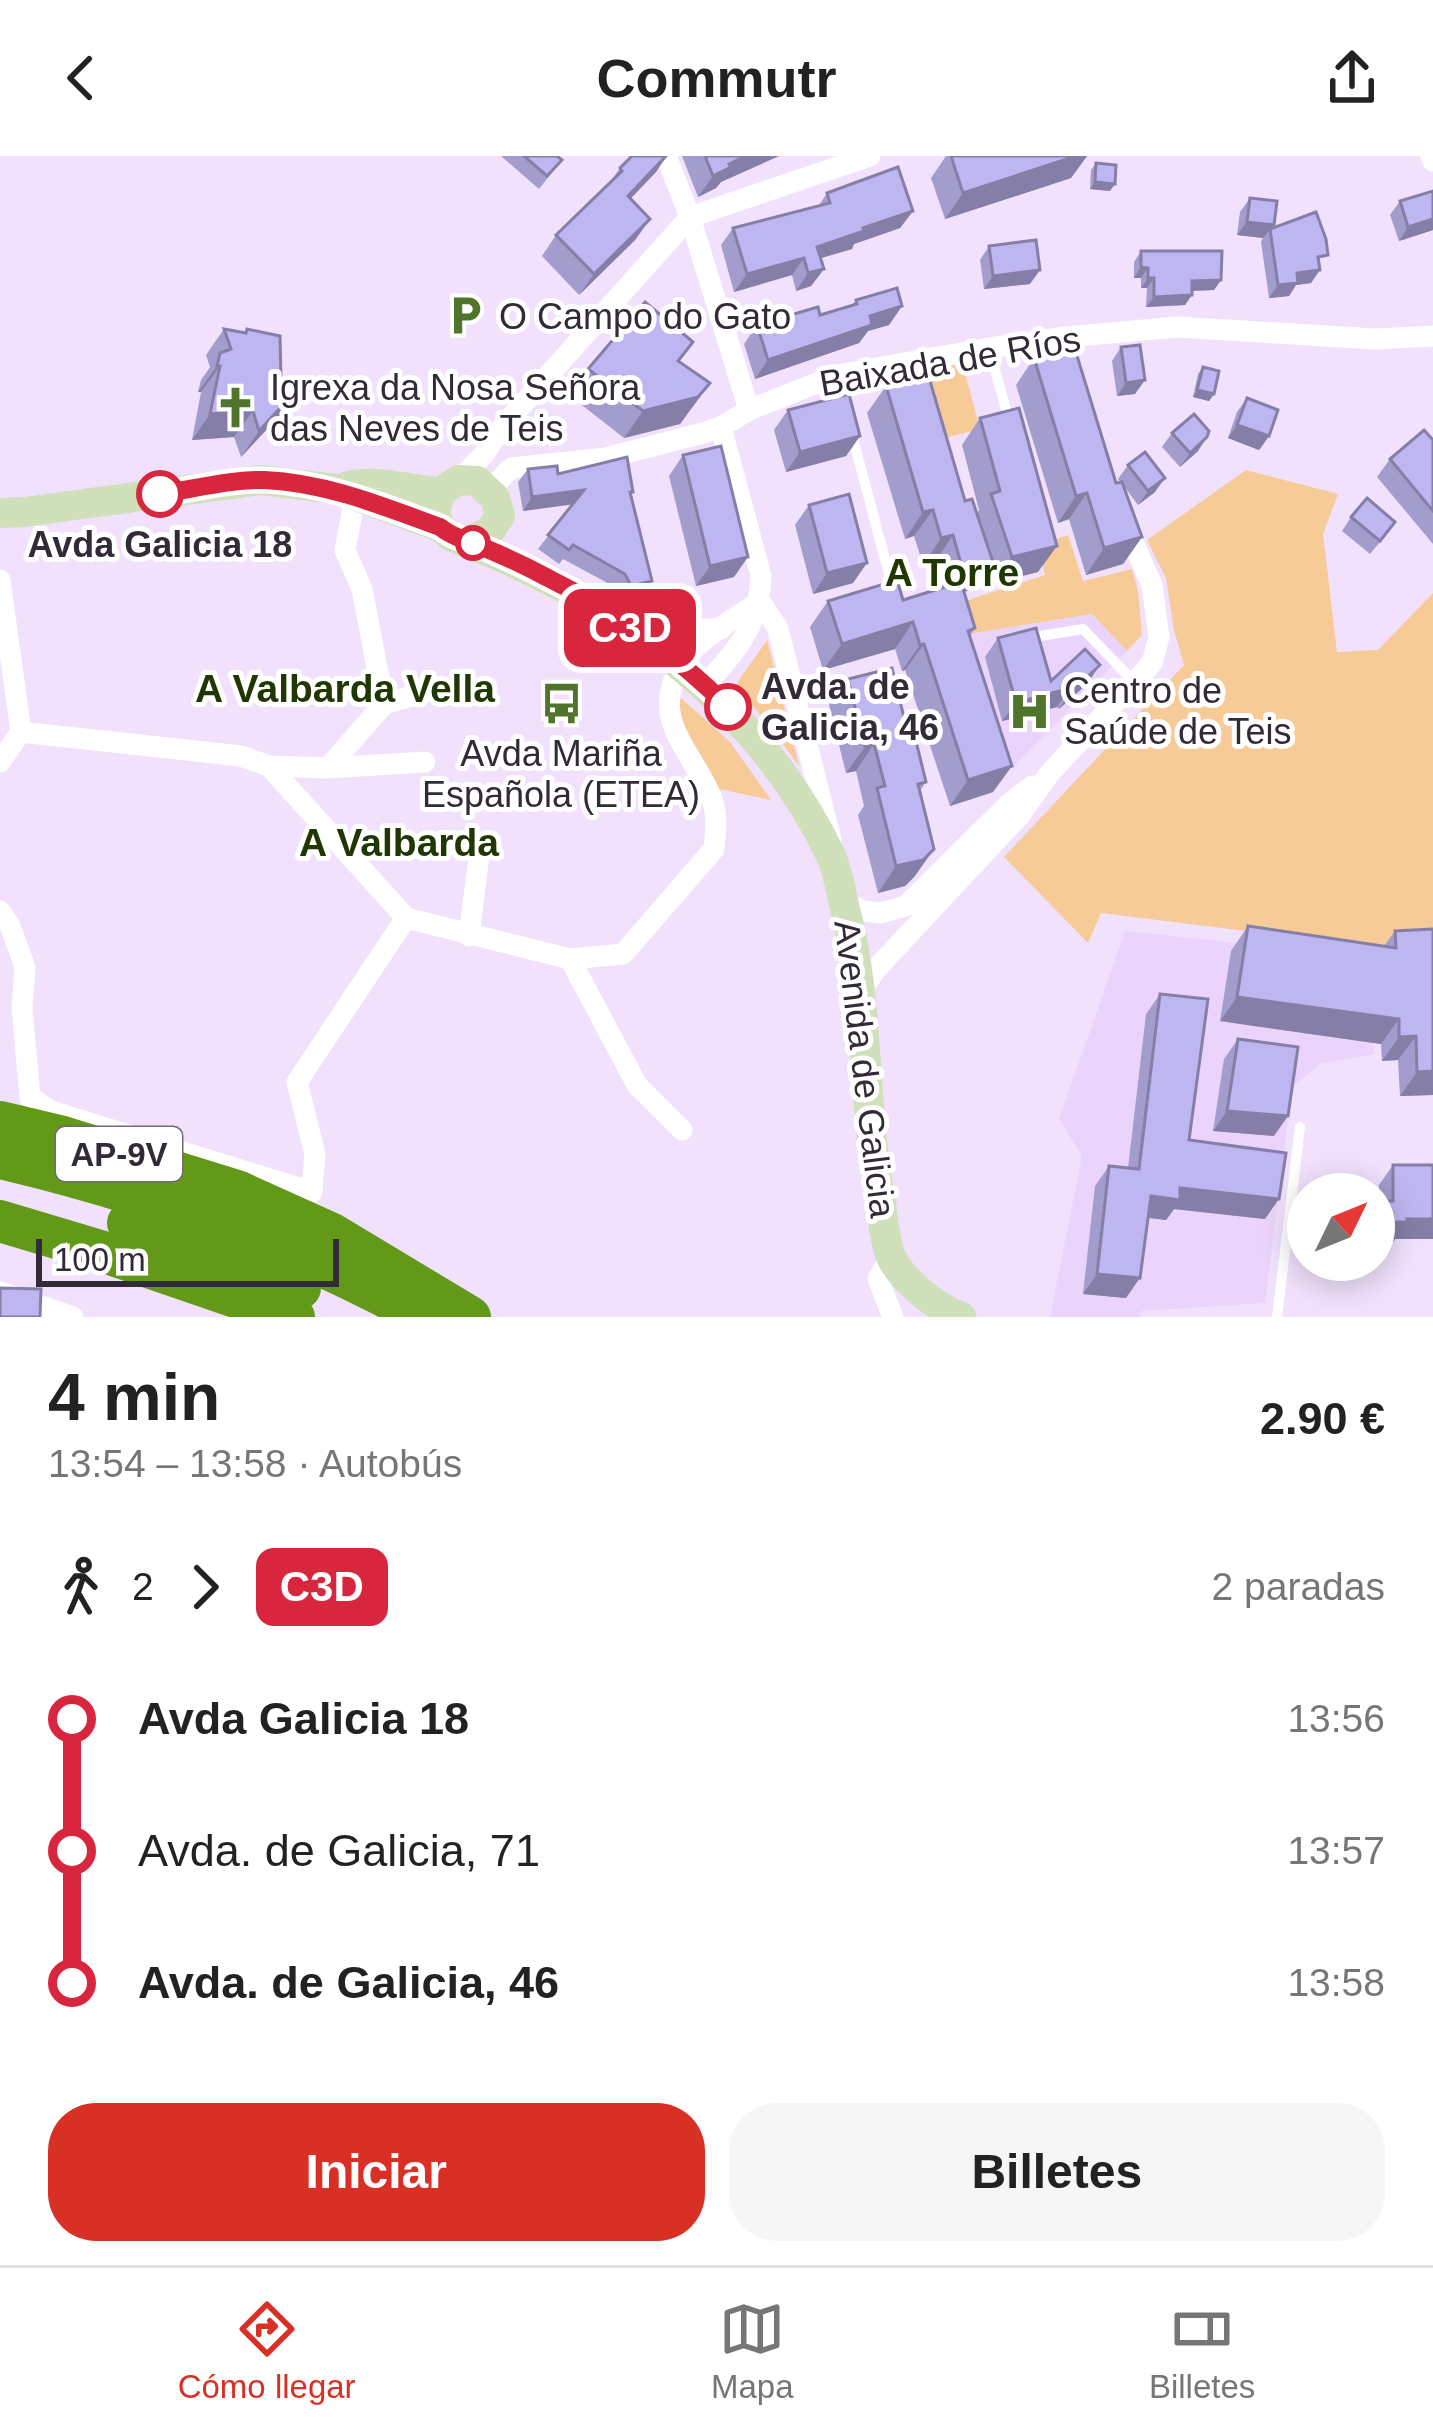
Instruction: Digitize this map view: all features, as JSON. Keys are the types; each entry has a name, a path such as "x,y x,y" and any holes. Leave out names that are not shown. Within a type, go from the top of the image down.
{"highway":[{"name":"AP-9V","path":"0,1122 237,1191 332,1234 470,1317"},
{"name":"AP-9V","path":"0,1158 132,1194 233,1230 316,1263 426,1317"},
{"name":"AP-9V","path":"0,1186 128,1222 369,1317"},
{"path":"0,1221 294,1317"}],"main road":[{"path":"0,513 261,480 346,493 440,527"},
{"path":"346,493 366,482 407,490 476,486"},
{"path":"440,527 435,507 476,486"},
{"path":"468,541 490,532 476,486"},
{"name":"Avenida de Galicia","path":"476,486 552,579"},
{"name":"Avenida de Galicia","path":"440,527 452,537 552,579 613,615 693,675 749,730 793,787 833,861 855,944 876,1175 891,1257 915,1287 961,1317"}],"street":[{"path":"666,156 690,217 749,410"},
{"path":"476,486 504,425 690,217 870,156"},
{"path":"1422,336 1418,326 1433,322"},
{"name":"Baixada de Ríos","path":"476,486 511,468 606,458 722,427 749,410 912,373 989,348 1069,347 1177,327 1375,339 1422,336"},
{"name":"Avenida de Galicia","path":"722,427 761,575 760,601 778,628 830,831 833,861"},
{"path":"346,493 345,550 362,589 384,704"},
{"path":"861,991 1152,663 1159,637 1152,586 1118,510"},
{"path":"0,580 21,732 0,762"},
{"path":"693,675 700,645 760,601"},
{"path":"269,766 406,918 570,959 622,954 714,849 712,798 676,734 668,711 671,693 738,650 760,601"},
{"name":"Avenida de Galicia","path":"613,615 677,630 722,629"},
{"path":"328,768 384,704 432,690"},
{"path":"21,732 241,756 269,766 425,762"},
{"path":"844,902 880,913 905,906 1009,804 1049,774"},
{"path":"469,936 479,856"},
{"path":"0,911 25,967 11,1006 30,1097 51,1111 312,1192 315,1154 297,1082 406,918"},
{"path":"570,959 637,1085 682,1130"},
{"path":"891,1257 878,1279 893,1317"},
{"path":"0,1292 58,1313"}],"lane":[{"path":"989,348 1012,428"},
{"path":"849,420 890,578"},
{"path":"1034,637 1083,629 1135,683"},
{"path":"1277,1317 1300,1127"}],"shaded area":[{"path":"962,362 980,429 941,439 923,373"},
{"path":"1246,470 1338,494 1323,534 1337,652 1378,650 1433,593 1433,946 1376,947 1101,913 1088,943 1004,857 1184,665 1166,578 1147,540"},
{"path":"1068,535 1083,581 1132,569 1142,635 1127,651 1092,614 969,634 959,603 1045,575 1038,545"},
{"name":"Centro de Saúde de Teis","path":"1092,614 1127,651 1009,771 969,634"},
{"path":"767,640 799,766 736,688"},
{"path":"681,698 730,742 771,800 719,789 676,714"},
{"path":"1125,931 1372,957 1374,1054 1320,1064 1292,1087 1265,1303 1141,1311 1140,1317 1050,1317 1082,1156 1059,1119"}],"building":[{"path":"524,156 557,156 562,160 547,176"},
{"path":"632,156 666,156 628,196 650,219 594,274 556,235"},
{"path":"705,156 746,156 713,176"},
{"path":"951,156 1076,156 963,193"},
{"path":"1096,163 1116,165 1115,184 1095,182"},
{"path":"898,167 913,211 817,247 824,269 808,273 804,258 747,274 733,228 830,203 827,193"},
{"path":"1433,191 1433,219 1408,227 1400,201"},
{"path":"1250,198 1277,201 1274,225 1247,222"},
{"path":"1316,212 1328,255 1318,257 1320,270 1297,273 1298,283 1278,285 1270,229"},
{"path":"1036,240 1040,270 993,276 989,246"},
{"path":"1141,251 1222,251 1221,280 1192,281 1192,295 1154,297 1154,278 1148,278 1148,268 1141,267"},
{"path":"897,288 902,306 870,316 872,325 768,360 757,325 818,307 820,315"},
{"path":"645,302 693,342 678,361 710,383 698,397 643,411 588,369"},
{"path":"224,329 280,336 281,379 303,383 259,431 253,411 210,414 220,353 231,349"},
{"path":"1140,345 1145,380 1126,383 1121,347"},
{"path":"1074,346 1116,483 1122,482 1142,537 1104,548 1087,493 1076,496 1034,358"},
{"path":"1203,367 1219,371 1214,394 1197,390"},
{"path":"928,374 965,501 972,499 993,562 963,571 953,535 941,538 933,510 923,512 886,386"},
{"path":"849,394 860,436 800,452 788,410"},
{"path":"1247,398 1278,410 1269,436 1237,425"},
{"path":"1019,408 1057,546 1012,557 991,494 1000,491 980,418"},
{"path":"1194,414 1209,431 1190,453 1172,433"},
{"path":"1424,430 1433,440 1433,511 1390,459"},
{"path":"721,446 748,557 710,566 683,455"},
{"path":"1145,452 1165,478 1148,491 1128,465"},
{"path":"627,457 630,492 652,581 631,586 625,574 573,545 569,550 548,535 584,490 532,497 528,469 557,466 558,474"},
{"path":"849,494 867,563 827,573 809,505"},
{"path":"1367,498 1395,522 1380,541 1351,517"},
{"path":"897,580 903,600 961,582 975,628 968,631 1012,766 968,780 913,622 842,644 828,601"},
{"path":"1036,628 1051,681 1085,649 1100,665 1072,691 1016,703 998,638"},
{"path":"892,668 926,782 918,784 934,849 923,860 896,866 877,788 885,786 874,744 865,747 848,679"},
{"path":"1248,926 1396,948 1395,931 1433,929 1433,1071 1417,1072 1416,1036 1399,1037 1399,1019 1237,997"},
{"path":"1160,994 1208,999 1189,1140 1286,1153 1279,1199 1180,1188 1180,1200 1151,1196 1140,1278 1097,1274 1109,1166 1139,1169"},
{"path":"1238,1039 1298,1047 1288,1116 1227,1111"},
{"path":"1393,1165 1433,1165 1433,1219 1395,1223"},
{"path":"0,1288 41,1289 40,1317 0,1317"}],"bus line":[{"name":"C3D","path":"160,494 261,480 337,489 440,527 452,537 552,579 613,615 728,707"}],"place":[{"name":"O Campo do Gato","path":"465,316"},
{"name":"Igrexa da Nosa Señora das Neves de Teis","path":"236,408"},
{"name":"Avda Galicia 18","path":"160,494"},
{"name":"Avda Mariña Española (ETEA)","path":"561,703"},
{"name":"Avda. de Galicia, 46","path":"728,707"},
{"name":"Centro de Saúde de Teis","path":"1030,711"}],"district":[{"name":"A Torre","path":"952,572"},
{"name":"A Valbarda Vella","path":"345,688"},
{"name":"A Valbarda","path":"399,842"}]}
